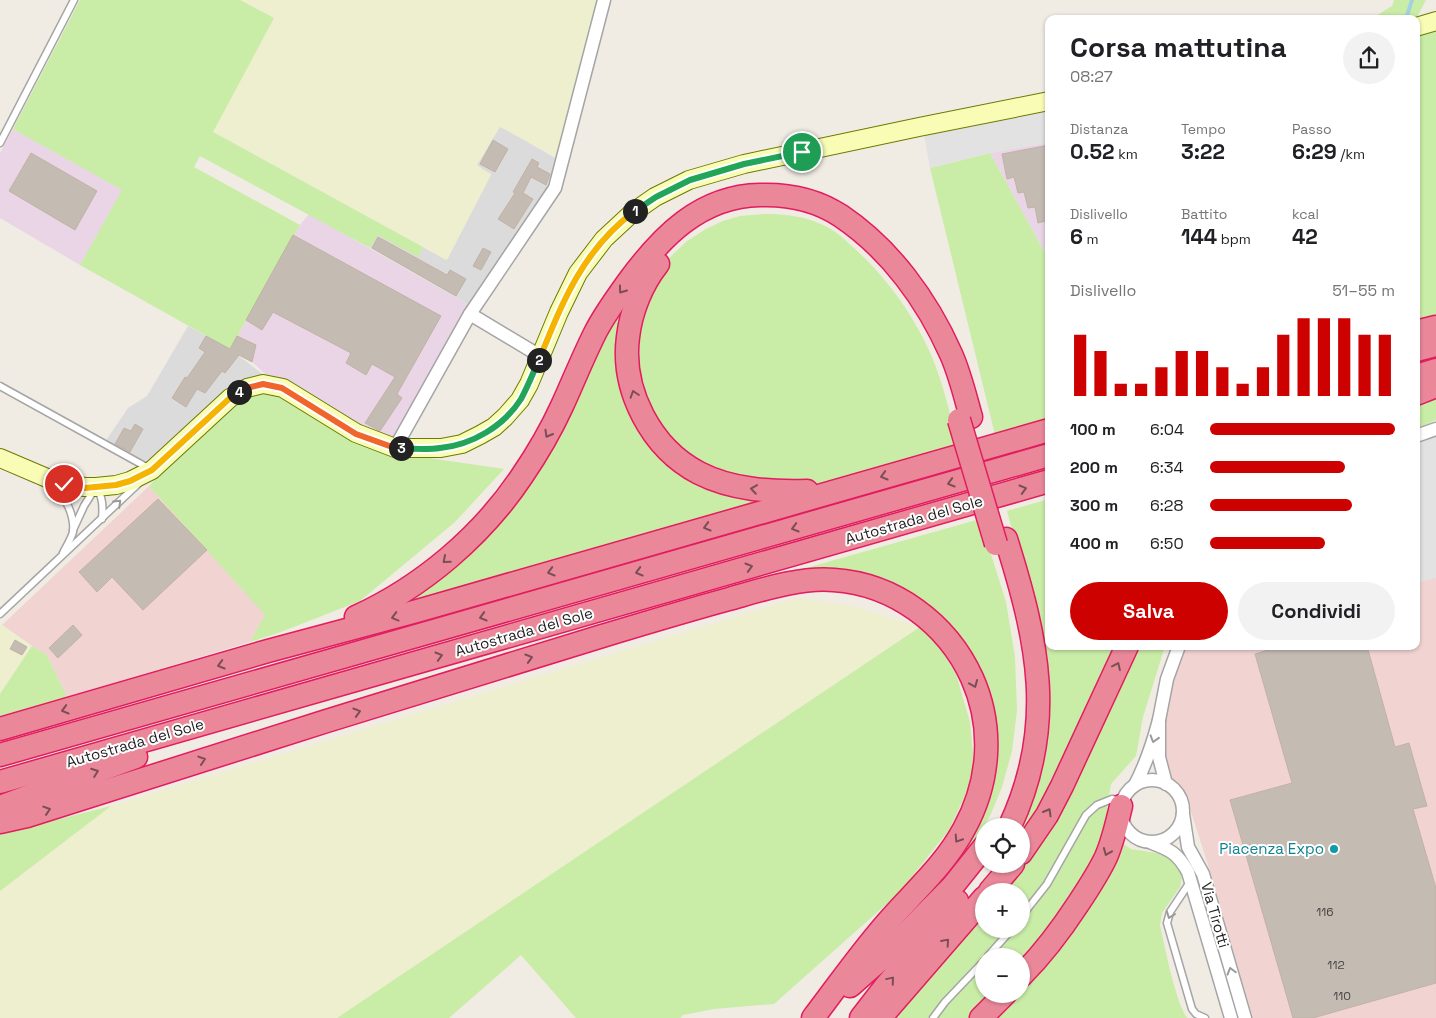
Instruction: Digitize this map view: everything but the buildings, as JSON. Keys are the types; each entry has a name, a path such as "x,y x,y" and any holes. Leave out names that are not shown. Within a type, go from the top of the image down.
{"highway":[{"path":"268,651 300,637 332,628 359,616 414,585 435,570 457,550 485,522 522,477 558,415 599,326 642,262 678,226 697,213 738,197 754,195 786,196 820,204 852,224 885,254 908,280 924,303 950,353 960,378 965,418"},
{"path":"855,484 824,490 787,491 727,484 698,472 684,463 658,438 648,424 639,408 628,372 628,336 632,318 646,281 657,265 674,246 693,231 710,221 752,209 789,209 811,214 844,232 877,263 907,300 933,342 965,418 1001,541 1022,588 1029,617 1038,686 1037,732 1033,757 1014,818"},
{"path":"1420,331 1436,327"},
{"path":"1420,349 1436,345"},
{"path":"1420,375 1436,370"},
{"path":"1420,392 1436,386"},
{"path":"0,729 268,651 435,606 855,484 1045,431"},
{"name":"Autostrada del Sole","path":"0,755 1045,456"},
{"name":"Autostrada del Sole","path":"0,782 1045,482"},
{"path":"1000,818 1010,795 1016,773 1022,745 1025,707 1025,676 1001,541"},
{"path":"0,822 27,816 653,620 769,588 829,579 865,585 884,592 911,606 926,617 950,642 967,669 980,700 985,722 986,758 980,793 964,830 934,871 891,918 813,1018"},
{"path":"1030,839 1062,786 1125,650"},
{"path":"0,807 131,760 275,703"},
{"path":"1030,968 1061,930 1089,888 1105,858 1122,804"},
{"path":"813,1018 882,957 952,887 975,858"},
{"path":"861,1018 980,873"},
{"path":"997,883 1005,873"},
{"path":"880,1018 975,908"},
{"path":"981,1018 995,1003"}],"street":[{"path":"395,448 470,314 555,188 604,0"},
{"path":"0,458 64,484 96,488 116,485 130,481 152,470 230,398 247,388 263,384 282,388 356,434 395,448 441,448 462,444 494,427 520,400 529,384 568,291 578,273 604,239 632,213 673,187 744,164 919,126 1045,102"},
{"path":"470,314 540,356"},
{"path":"1420,435 1436,429"},
{"path":"1135,785 1154,741 1168,679 1178,650"},
{"path":"1159,720 1159,756 1166,784"},
{"path":"1150,780 1166,784 1174,789 1179,796 1183,814 1181,823 1169,838 1161,842 1144,842 1137,839 1122,821 1122,804 1129,790 1135,785 1150,780"},
{"name":"Via Tirotti","path":"1183,814 1188,846 1203,874 1245,1018"},
{"name":"Via Tirotti","path":"1152,843 1169,850 1182,860 1188,872 1231,1018"}],"lane":[{"path":"0,143 74,0"},
{"path":"0,386 152,470 0,614"},
{"path":"47,478 63,497 71,515 73,531"},
{"path":"58,561 66,548 84,506 96,488 102,499 102,519"},
{"path":"1030,906 1047,884 1086,815 1097,805 1112,799 1122,804"},
{"path":"1188,872 1188,885 1170,912 1167,923 1192,1009 1196,1014 1205,1018"},
{"path":"995,948 1004,938"},
{"path":"932,1018 975,970"}],"shaded area":[{"path":"1045,105 1045,143 990,153 930,168 923,129"},
{"path":"500,126 557,159 550,186 469,305 370,248 377,234 418,256 423,247 446,260 491,174 476,166"},
{"path":"13,129 123,190 80,265 0,218 0,153"},
{"path":"1045,143 1045,253 990,153"},
{"path":"309,214 469,305 395,453 282,389 252,362 230,349 300,225"},
{"path":"188,326 230,349 282,389 231,398 156,479 103,445 128,408 147,396"},
{"name":"Piacenza Expo","path":"1436,429 1436,1018 1250,1018 1215,887 1185,793 1163,768 1164,701 1178,650 1420,650 1420,435"},
{"path":"1436,429 1436,578 1420,582 1420,435"},
{"path":"149,486 266,615 250,642 67,697 47,655 2,625"}],"green space":[{"path":"80,0 240,0 274,18 213,132 423,247 418,257 378,235 370,248 200,156 194,167 300,225 230,349 80,265 122,190 13,129"},
{"path":"240,0 597,0 557,157 500,127 477,165 491,175 447,260 213,132 274,18"},
{"path":"1394,0 1426,0 1418,15 1377,15 1392,6"},
{"path":"1436,25 1436,318 1420,322 1420,31"},
{"path":"990,153 1045,253 1045,426 996,439 930,168"},
{"path":"764,214 802,218 827,227 854,248 896,294 921,334 933,360 942,385 959,449 836,482 800,486 773,486 697,467 648,417 630,347 653,278 669,258 687,241 706,229 740,216"},
{"path":"639,273 621,335 656,446 775,501 395,609 460,555"},
{"path":"261,385 395,453 504,469 455,522 360,601 250,642 265,615 149,486 231,398"},
{"path":"1436,393 1436,420 1420,427 1420,399"},
{"path":"1045,500 1045,650 1116,650 1045,799 1030,821 1030,818 1023,818 1031,787 1024,575 1007,511"},
{"path":"980,519 1006,602 1015,657 1017,711 1012,751 1002,787 990,816 989,818 975,818 975,843 971,850 946,880 909,912 953,855 991,728 937,620 802,573 799,570"},
{"path":"797,598 852,606 920,627 337,1018 0,1018 0,891 111,806"},
{"path":"2,625 32,646 0,694 0,626"},
{"path":"920,627 937,643 956,674 970,722 975,774 949,830 900,892 774,1004 714,1009 683,1015 680,1018 576,1018 521,955 449,1018 337,1018"},
{"path":"32,646 47,655 67,697 0,716 0,694"},
{"path":"1131,650 1164,650 1143,717 1136,756 1111,784 1107,808 1108,818 1096,859 1030,956 1030,948 975,948 975,1003 989,1003 974,1018 892,1018 975,925 975,938 1030,938 1030,883 1006,883 1012,873 1030,873 1030,839"},
{"path":"111,806 0,891 0,834"},
{"path":"1119,841 1131,849 1163,854 1171,858 1180,868 1182,877 1180,887 1162,913 1160,925 1175,989 1188,1018 989,1018 1004,1003 1030,1003 1030,972"}],"waterway":[{"path":"1407,15 1412,0"}],"place":[{"name":"Piacenza Expo","path":"1334,849"}],"route":[{"path":"64,484 85,488 116,485 130,481 152,470 230,398 247,388 263,384 282,388 356,434 395,448 441,448 462,444 494,427 520,400 529,384 568,291 578,273 604,239 632,213 673,187 690,180 744,164 802,152"}]}
